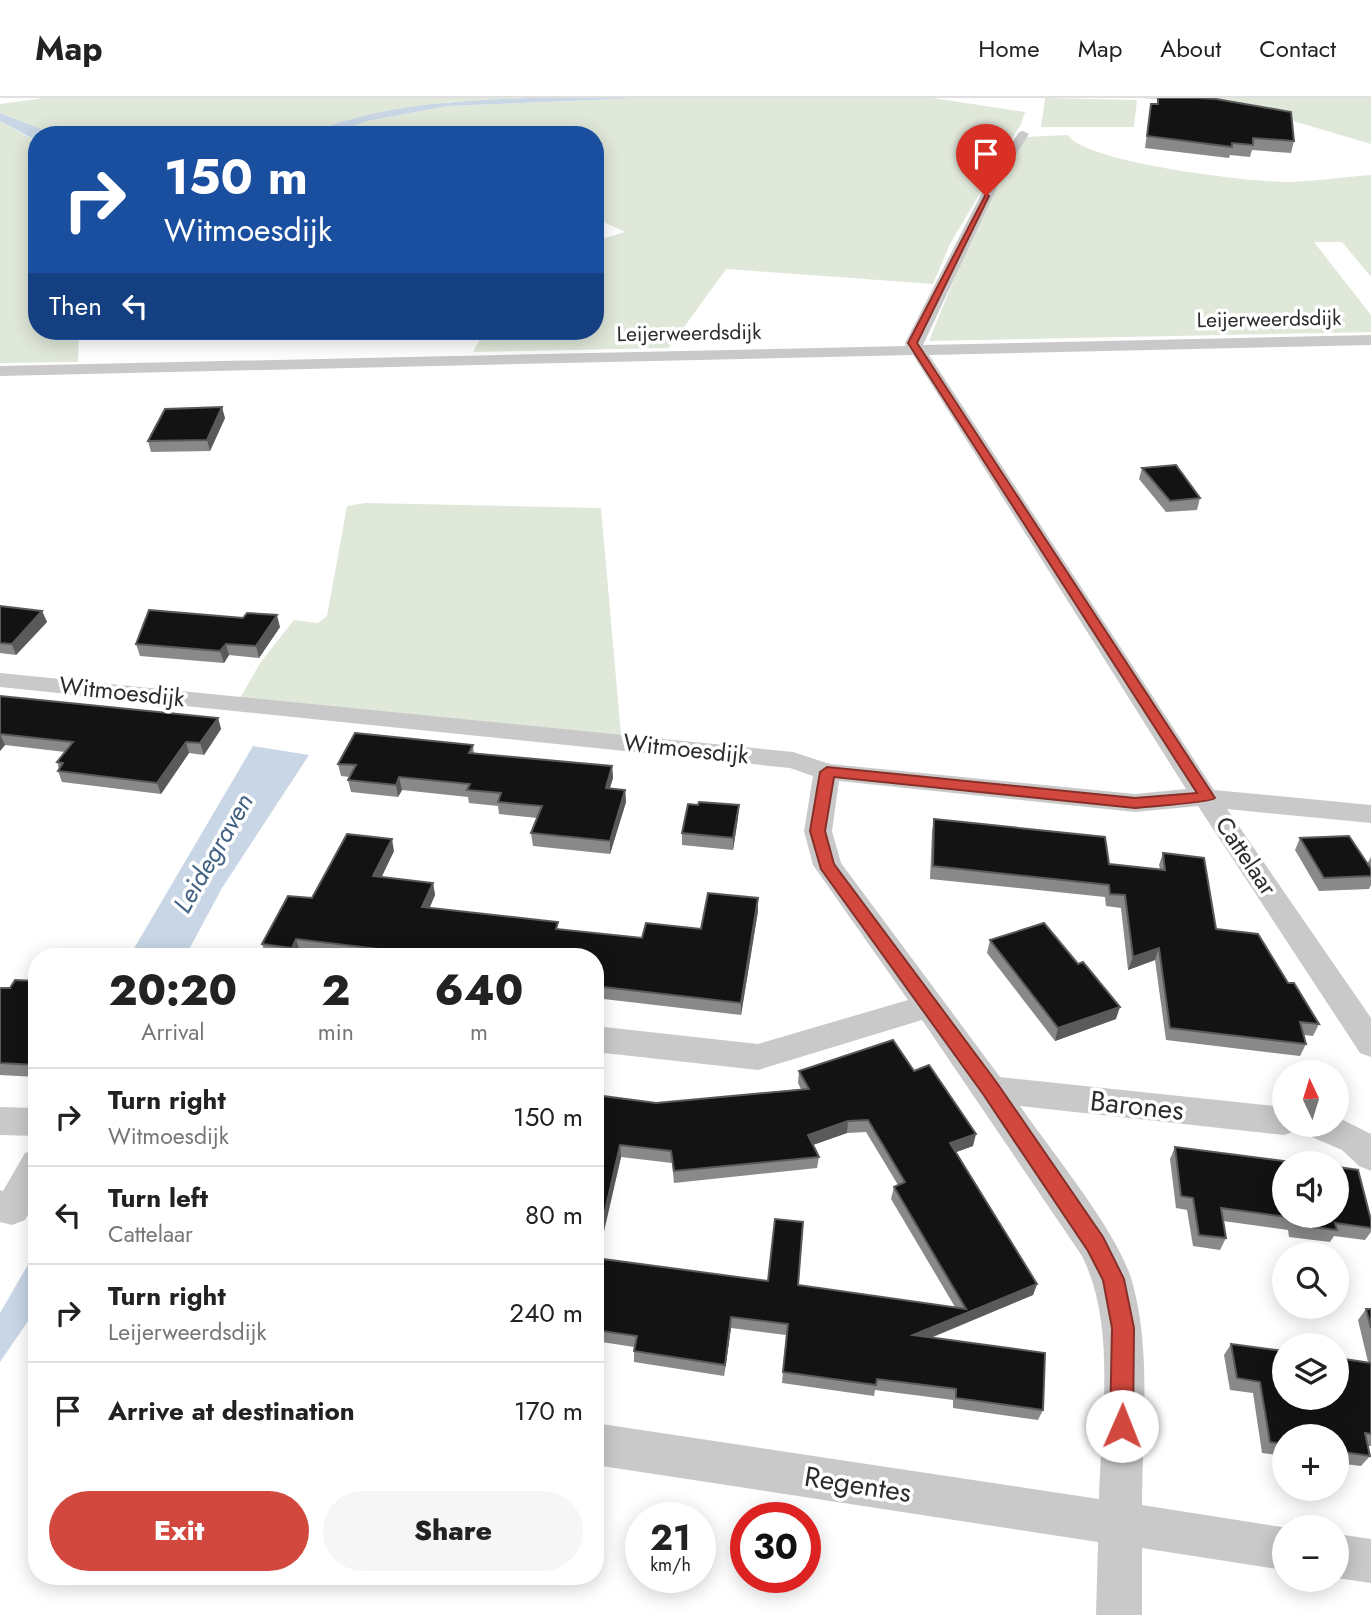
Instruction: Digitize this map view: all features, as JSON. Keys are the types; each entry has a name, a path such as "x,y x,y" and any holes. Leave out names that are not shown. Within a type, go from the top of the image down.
{"street":[{"path":"917,350 913,343 939,287 996,177 1023,134"},
{"name":"Leijerweerdsdijk","path":"0,370 1371,340"},
{"name":"Cattelaar","path":"917,350 1371,1044"},
{"name":"Witmoesdijk","path":"0,680 793,760 827,772 1135,803 1180,797 1208,798 1371,814"},
{"path":"827,772 818,831 827,865 927,1006 990,1089 1095,1244 1113,1279 1123,1328 1119,1615"},
{"path":"604,1040 758,1057 812,1043 927,1006"},
{"name":"Barones","path":"990,1089 1272,1120"},
{"path":"0,1121 28,1122"},
{"path":"1349,1138 1371,1156"},
{"path":"0,1206 12,1209 28,1180"},
{"name":"Regentes","path":"604,1445 1121,1524"},
{"path":"1121,1524 1272,1546"},
{"path":"1349,1557 1371,1560"}],"shaded area":[{"path":"43,98 529,98 448,102 328,126 34,126 0,113 0,104"},
{"path":"642,98 933,98 1025,112 1021,124 950,244 933,284 726,269 669,348 473,352 479,340 604,340 604,238 625,232 604,222 604,126 353,126 366,121 448,106"},
{"path":"1045,98 1137,100 1134,127 1041,127"},
{"path":"1142,98 1371,98 1371,144 1273,115"},
{"path":"0,121 28,137 28,340 79,340 78,362 0,363"},
{"path":"1068,135 1081,145 1105,154 1209,175 1291,182 1371,175 1371,277 1342,242 1314,242 1371,315 1371,332 929,341 985,212 1026,137"},
{"path":"365,503 601,508 621,735 239,700 260,663 294,620 318,623 327,616 347,506"}],"water":[{"path":"642,98 448,106 367,121 354,126 329,126 415,106 472,101"},
{"path":"0,113 34,126 28,126 28,136 0,121"},
{"name":"Leidegraven","path":"253,746 309,755 222,888 190,948 134,948"},
{"path":"28,1265 28,1321 0,1362 0,1313"}],"building":[{"path":"1158,98 1216,99 1291,112 1294,141 1253,138 1253,145 1232,143 1232,147 1147,136 1151,104 1158,104"},
{"path":"222,407 207,440 148,441 165,409"},
{"path":"1176,465 1200,498 1170,501 1142,468"},
{"path":"0,606 42,611 12,644 0,643"},
{"path":"149,610 243,618 247,613 277,615 256,646 226,644 220,651 136,644"},
{"path":"0,696 218,718 200,743 186,742 157,783 58,771 63,763 57,762 73,742 0,734"},
{"path":"355,733 473,745 469,753 612,766 606,788 625,790 610,841 531,833 542,806 498,802 501,793 467,790 470,784 399,777 396,785 348,780 356,765 338,764"},
{"path":"699,802 739,805 733,838 682,833 688,804 698,805"},
{"path":"934,819 1105,837 1109,864 1165,870 1163,853 1204,858 1216,929 1258,934 1288,983 1294,983 1319,1024 1300,1022 1306,1044 1170,1028 1159,948 1133,957 1125,895 1110,894 1109,885 933,866"},
{"path":"347,834 392,839 373,876 433,883 422,907 558,922 556,929 642,938 646,923 701,929 708,893 758,898 741,1003 604,987 604,948 370,948 296,939 292,948 262,944 288,896 312,898"},
{"path":"1349,836 1371,869 1371,876 1324,878 1300,838"},
{"path":"1044,923 1078,964 1083,962 1120,1007 1058,1028 990,940"},
{"path":"15,980 28,981 28,1065 0,1063 0,989 10,988"},
{"path":"893,1040 914,1071 929,1065 976,1134 950,1143 1037,1284 913,1335 1045,1353 1043,1410 956,1398 956,1389 877,1379 876,1385 783,1372 788,1324 731,1317 725,1365 634,1351 637,1336 604,1331 604,1259 768,1281 775,1219 803,1222 798,1285 966,1309 894,1187 905,1182 868,1120 848,1121 808,1135 819,1157 674,1171 671,1151 620,1145 604,1215 604,1096 656,1103 809,1089 799,1071"},
{"path":"1175,1147 1272,1159 1272,1215 1221,1208 1226,1238 1199,1235 1193,1198 1181,1196"},
{"path":"1349,1169 1358,1170 1371,1228 1349,1225"},
{"path":"1366,1309 1371,1309 1371,1328"},
{"path":"1231,1344 1272,1349 1272,1410 1349,1410 1349,1360 1371,1363 1371,1434 1365,1433 1370,1456 1349,1453 1349,1424 1272,1424 1270,1442 1260,1382 1237,1378"}],"route":[{"path":"986,196 913,343 1182,762 1208,798 1180,797 1135,803 827,772 818,831 827,865 927,1006 990,1089 1095,1244 1113,1279 1123,1328 1122,1426"}]}
